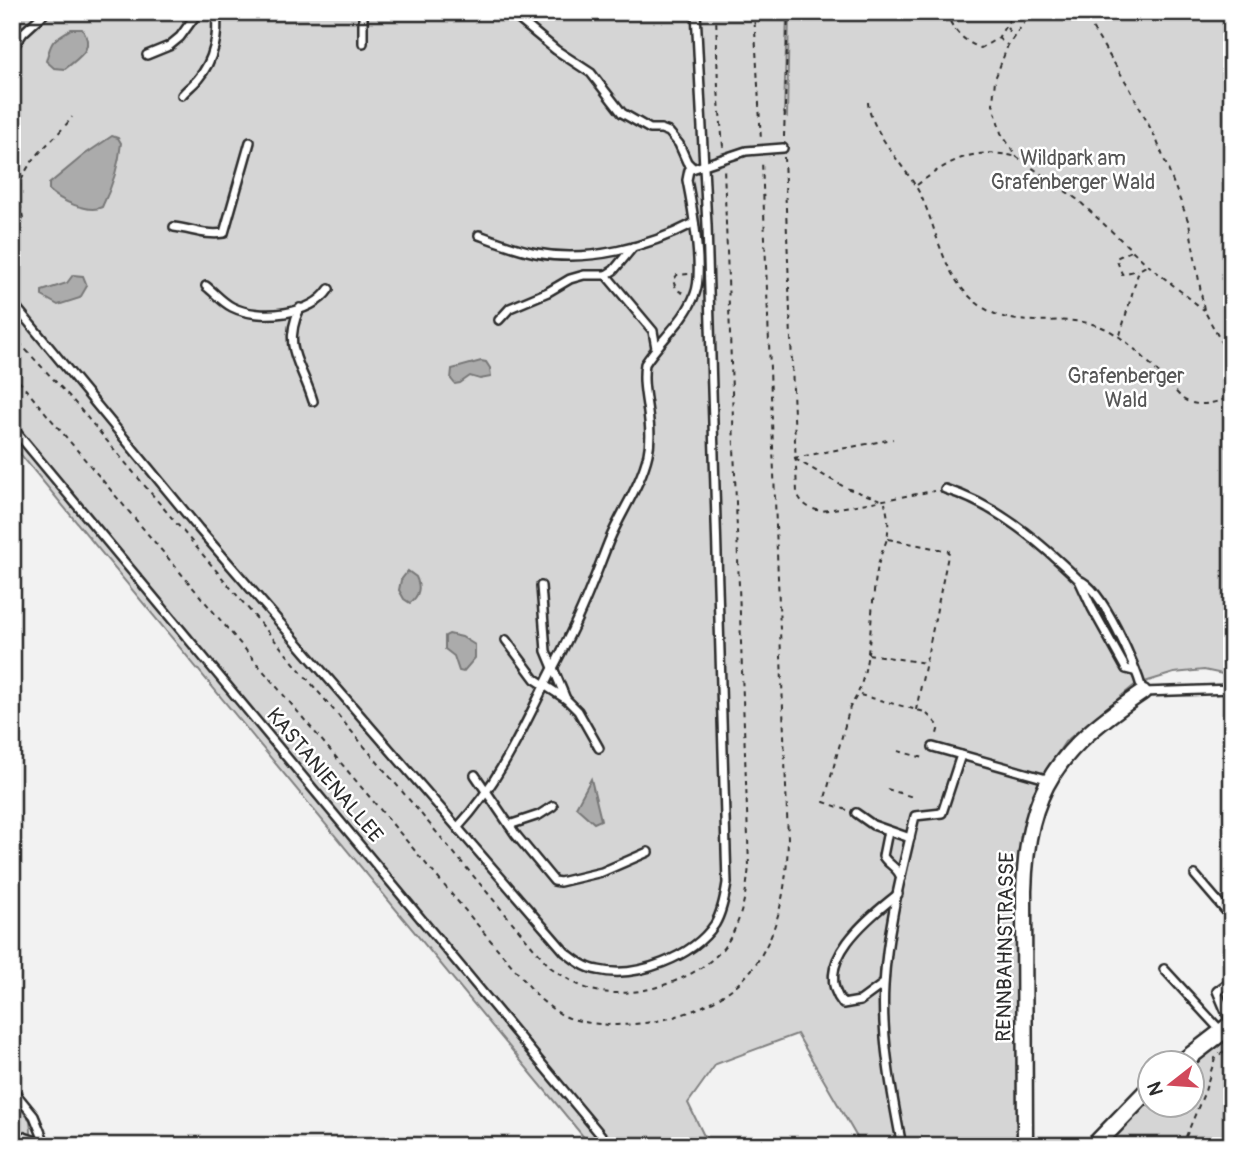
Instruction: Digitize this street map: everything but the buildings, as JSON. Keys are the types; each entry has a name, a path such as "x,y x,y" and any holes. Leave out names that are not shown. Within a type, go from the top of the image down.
{"street":[{"name":"RENNBAHNSTRASSE","path":"1024,1146 1025,856 1030,828 1041,796 1069,751 1113,712 1143,692"},
{"path":"1200,1050 1229,1031"},
{"path":"1094,1146 1136,1102"}],"lane":[{"path":"12,49 23,33 46,12"},
{"path":"147,55 169,46 180,37 198,12"},
{"path":"182,95 199,78 209,61 218,26 216,12"},
{"path":"363,12 363,43"},
{"path":"510,12 556,50 591,73 622,113 650,130 661,129 668,132 679,144 687,162 693,168"},
{"path":"12,302 199,529 565,952 575,960 599,971 626,971 673,957 705,936 716,922 727,883 707,225 696,12"},
{"path":"174,227 192,229 202,234 224,233 250,142"},
{"path":"458,827 487,791 554,669 646,461 650,418 643,372 645,364 682,317 696,293 698,261 687,180 689,170 746,151 783,149"},
{"path":"479,235 504,245 538,253 575,255 633,247 671,235 694,223"},
{"path":"499,320 510,308 548,292 570,279 583,275 606,275 614,270 633,247"},
{"path":"606,275 653,331 656,348"},
{"path":"206,286 235,308 250,312 283,314 312,305 323,298 329,289"},
{"path":"300,308 292,324 291,339 313,401"},
{"name":"KASTANIENALLEE","path":"12,427 610,1146"},
{"path":"945,489 974,500 999,514 1048,549 1079,580 1126,668 1134,671"},
{"path":"1079,580 1086,582 1103,603 1133,664 1143,692 1232,689"},
{"path":"541,586 546,651 566,699"},
{"path":"506,640 526,670 578,711 599,748"},
{"path":"933,747 1050,780"},
{"path":"902,1146 891,1087 884,984 887,950 915,816 942,813 961,755"},
{"path":"475,775 509,825 554,881 602,872 648,852"},
{"path":"509,825 539,815 553,806"},
{"path":"856,813 873,825 910,838"},
{"path":"888,831 883,856 886,862 900,872 901,878"},
{"path":"1195,875 1232,918"},
{"path":"884,984 860,1001 843,1003 835,988 835,974 842,947 869,917 898,894"},
{"path":"1164,970 1229,1031"},
{"path":"1229,1031 1217,991 1232,980"},
{"path":"12,1089 34,1116 48,1144"},
{"path":"12,1133 48,1144"}],"path":[{"path":"12,20 19,12"},
{"path":"12,373 540,999 558,1013 596,1023 641,1024 699,1007 715,999 756,964 778,917 786,876 788,839 754,12"},
{"path":"788,12 783,149 796,493 811,509 833,510 945,489"},
{"path":"947,12 949,23 972,45 981,48 998,38 1014,12"},
{"path":"1032,12 1008,45 995,79 993,104 1001,133 1017,157 1078,200 1148,265 1204,310"},
{"path":"1082,12 1139,105 1179,194 1189,223 1204,310 1232,362"},
{"path":"1006,27 1014,36"},
{"path":"998,38 1008,45"},
{"path":"868,102 876,124 916,186 955,280 979,306 1013,321 1085,322 1120,337 1190,403 1206,404 1232,397"},
{"path":"23,219 19,189 24,176 45,146 72,117"},
{"path":"916,186 939,169 964,156 991,152 1017,157"},
{"path":"1132,250 1116,258 1122,274 1148,265"},
{"path":"1120,337 1139,270"},
{"path":"12,335 88,418 540,956 564,977"},
{"path":"794,458 893,439"},
{"path":"794,458 846,488 885,501"},
{"path":"856,813 824,802 850,707 859,695 866,672 879,561 887,539 885,501"},
{"path":"887,539 949,551 916,709"},
{"path":"867,654 925,663"},
{"path":"859,695 925,712 939,726 933,747"},
{"path":"898,751 924,758"},
{"path":"887,789 913,797"},
{"path":"1182,1146 1205,1091 1215,1058 1229,1031"}],"green space":[{"path":"12,12 787,12 784,113 787,116 789,12 1232,12 1232,676 1204,670 1174,673 1135,685 1065,742 1044,774 1026,816 1020,846 1017,1146 862,1146 797,1034 716,1064 688,1103 709,1146 591,1146 12,444"},
{"path":"1232,1032 1232,1146 1102,1146 1136,1111 1136,1120 1206,1120 1206,1053"},
{"path":"12,1098 30,1120 32,1142 40,1146 12,1146"}],"shaded area":[{"path":"71,29 82,29 86,36 84,52 65,69 54,68 46,61 50,48 56,39"},
{"path":"112,136 118,138 121,143 120,151 102,207 89,209 74,205 49,190 49,184"},
{"path":"73,275 83,276 87,286 80,298 58,305 42,296 42,291 67,283"},
{"path":"486,362 490,368 491,377 480,379 470,376 455,384 451,379 452,369"},
{"path":"408,571 416,577 419,588 410,603 399,590 401,580"},
{"path":"449,634 462,637 475,645 475,658 463,672 459,671 454,656 445,649 445,636"},
{"path":"591,779 601,820 594,823 576,807"}],"park label":[{"name":"Wildpark am Grafenberger Wald","path":"1073,170"},
{"name":"Grafenberger Wald","path":"1126,388"}]}
